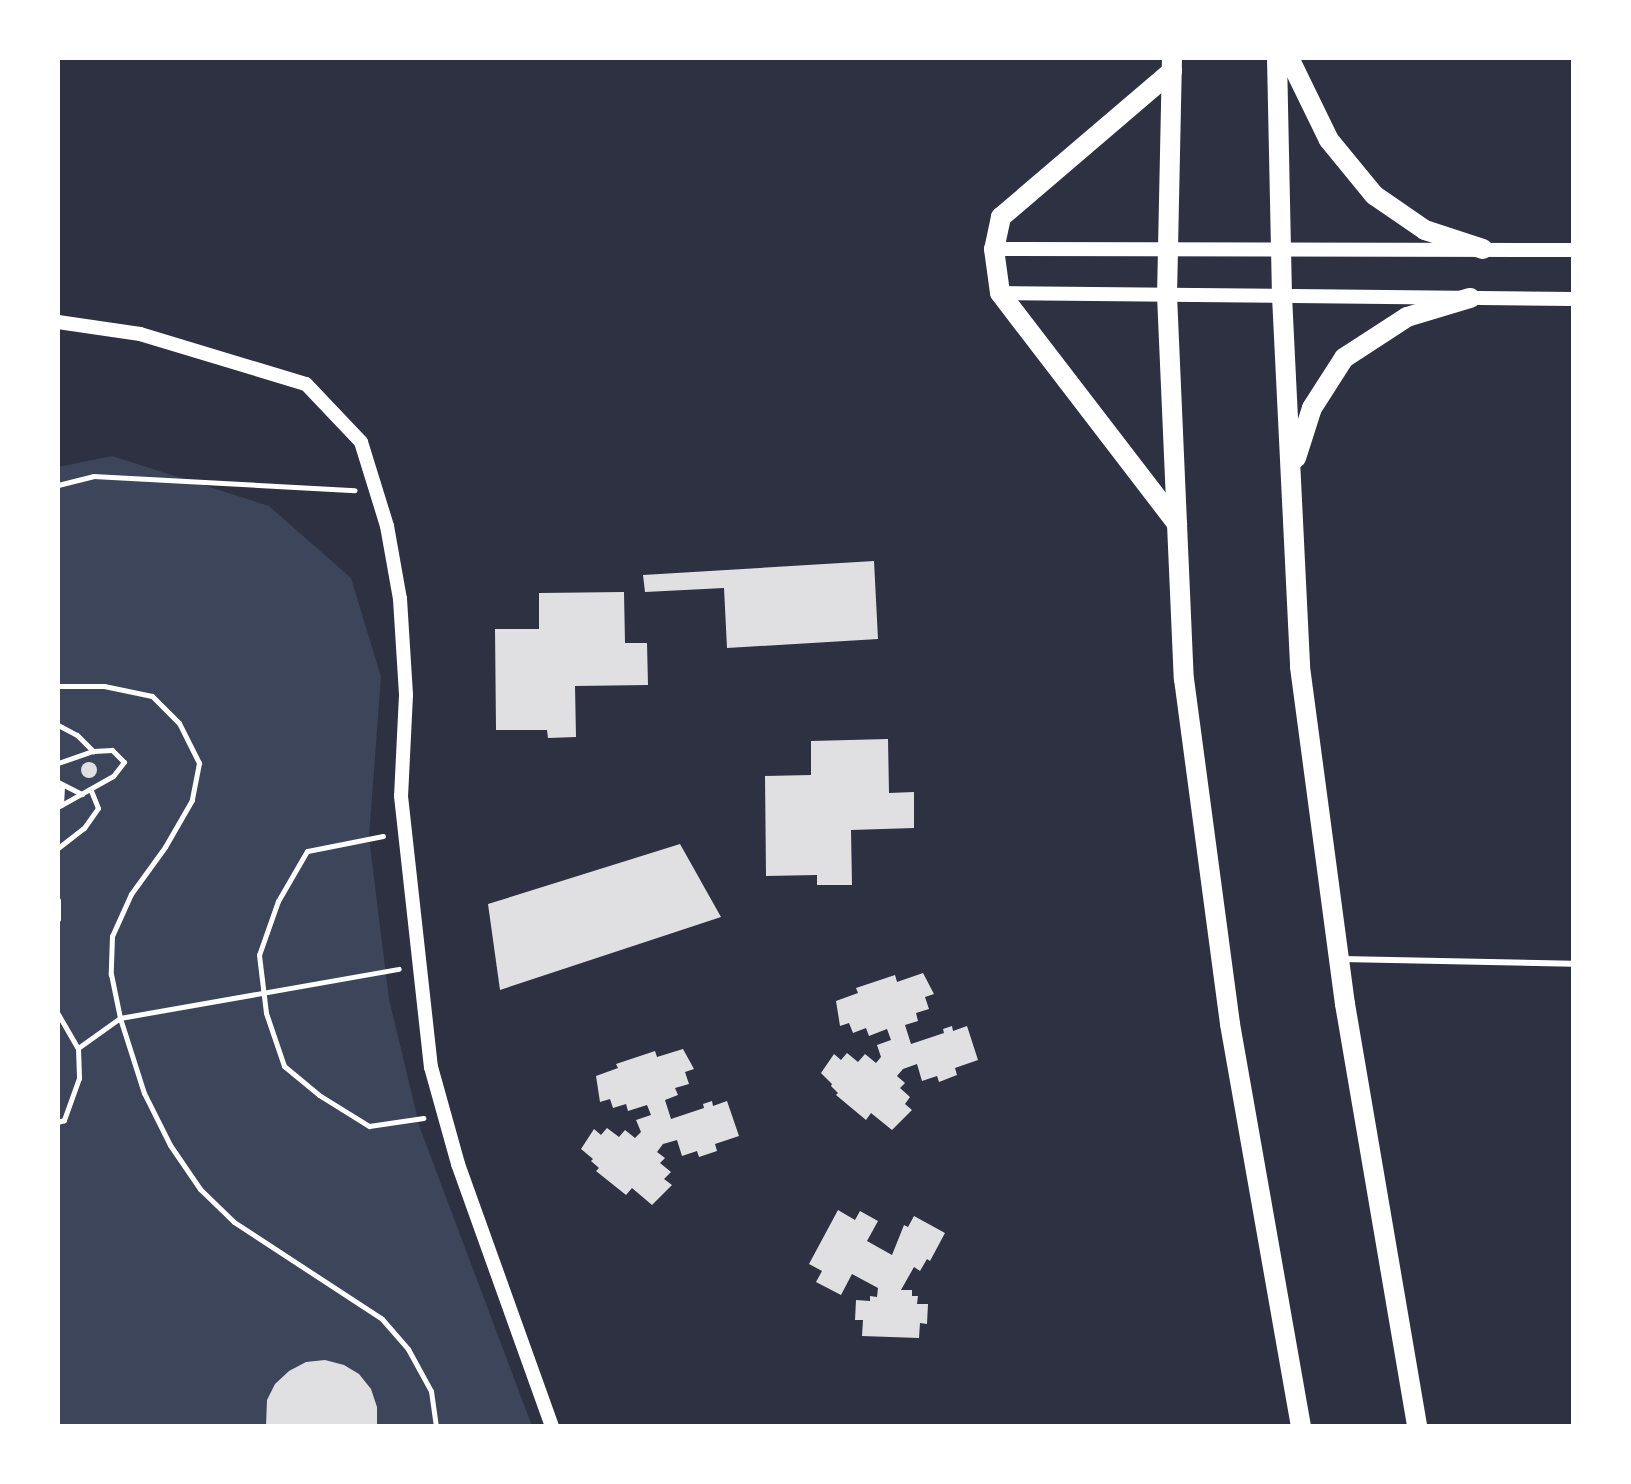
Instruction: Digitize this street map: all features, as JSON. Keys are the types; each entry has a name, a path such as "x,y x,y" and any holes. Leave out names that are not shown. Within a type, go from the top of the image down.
{"main road":[{"path":"1277,58 1282,296 1300,667 1339,959 1417,1426"},
{"path":"1289,58 1329,140 1374,195 1425,230 1483,249"},
{"path":"1172,64 1167,295 1184,679 1228,1008 1297,1422"},
{"path":"1172,64 1001,217 994,249 1000,293 1177,524"},
{"path":"1291,481 1299,441 1312,408 1344,358 1407,317 1470,298"}],"street":[{"path":"994,249 1573,250"},
{"path":"1000,293 1573,299"},
{"path":"58,322 140,334 306,384 361,442 387,526 400,599 406,695 401,796 431,1067 458,1164 552,1426"}],"lane":[{"path":"1339,959 1573,964"}],"path":[{"path":"58,485 93,476 376,491"},
{"path":"58,686 104,686 152,696 179,723 199,763 192,800 165,847 131,894 112,936 111,974 120,1018 144,1093 170,1145 200,1189 234,1222 382,1319 408,1349 431,1391 436,1426"},
{"path":"58,725 77,735 93,751"},
{"path":"58,763 93,751 112,750 124,762 113,776 91,791 59,806 60,784 83,794"},
{"path":"58,848 84,828 98,808 91,791"},
{"path":"405,832 307,851 278,901 259,955 263,993 284,1066 319,1095 369,1126 444,1115"},
{"path":"58,900 58,919"},
{"path":"78,1048 120,1018 418,965"},
{"path":"58,1014 78,1048 79,1078 64,1120 58,1122"}],"shaded area":[{"path":"112,456 269,506 351,578 381,677 369,837 389,999 420,1128 532,1426 58,1426 58,467"}],"building":[{"path":"874,561 878,639 727,648 724,588 645,592 643,575"},
{"path":"624,592 625,643 647,643 648,685 575,686 576,737 548,738 547,730 496,730 495,629 539,629 539,593"},
{"path":"888,739 889,793 914,792 914,828 851,830 852,885 817,885 817,875 766,876 765,776 811,775 811,741"},
{"path":"89,762 97,770 89,778 81,770"},
{"path":"680,844 721,917 500,990 488,904"},
{"path":"923,973 934,994 925,997 929,1009 916,1013 918,1021 905,1025 911,1044 944,1033 943,1029 952,1026 953,1031 967,1026 978,1060 955,1068 957,1075 939,1082 937,1076 922,1081 917,1064 903,1069 897,1076 905,1083 900,1088 910,1097 905,1104 912,1110 892,1130 871,1113 866,1120 836,1095 838,1093 832,1084 821,1073 834,1054 841,1060 847,1053 858,1062 865,1054 876,1063 881,1057 877,1045 891,1040 887,1029 869,1036 866,1028 853,1033 849,1023 840,1026 836,1001 858,993 856,988 895,975 897,982"},
{"path":"683,1049 694,1069 685,1072 689,1084 675,1088 678,1095 665,1100 671,1119 704,1108 703,1104 712,1101 713,1106 727,1101 739,1136 715,1144 717,1151 699,1157 697,1151 682,1156 677,1140 663,1144 657,1152 665,1158 660,1163 671,1172 664,1179 672,1185 652,1205 632,1188 626,1195 596,1171 599,1168 591,1161 593,1159 581,1149 594,1129 601,1135 607,1128 619,1137 625,1130 635,1138 641,1132 636,1120 651,1115 647,1105 628,1111 626,1104 613,1108 610,1099 600,1102 596,1076 618,1068 616,1064 655,1051 657,1057"},
{"path":"838,1210 855,1220 860,1211 878,1221 867,1241 892,1255 904,1225 908,1227 914,1216 945,1233 930,1261 927,1259 920,1271 914,1267 901,1290 912,1290 912,1296 918,1296 917,1304 928,1304 927,1324 920,1323 919,1338 862,1336 863,1320 855,1320 856,1300 870,1301 870,1296 877,1297 878,1288 852,1274 841,1295 816,1282 822,1271 809,1264"},
{"path":"325,1360 344,1365 359,1374 371,1389 377,1407 377,1426 266,1426 267,1400 275,1384 289,1371 306,1362"}]}
